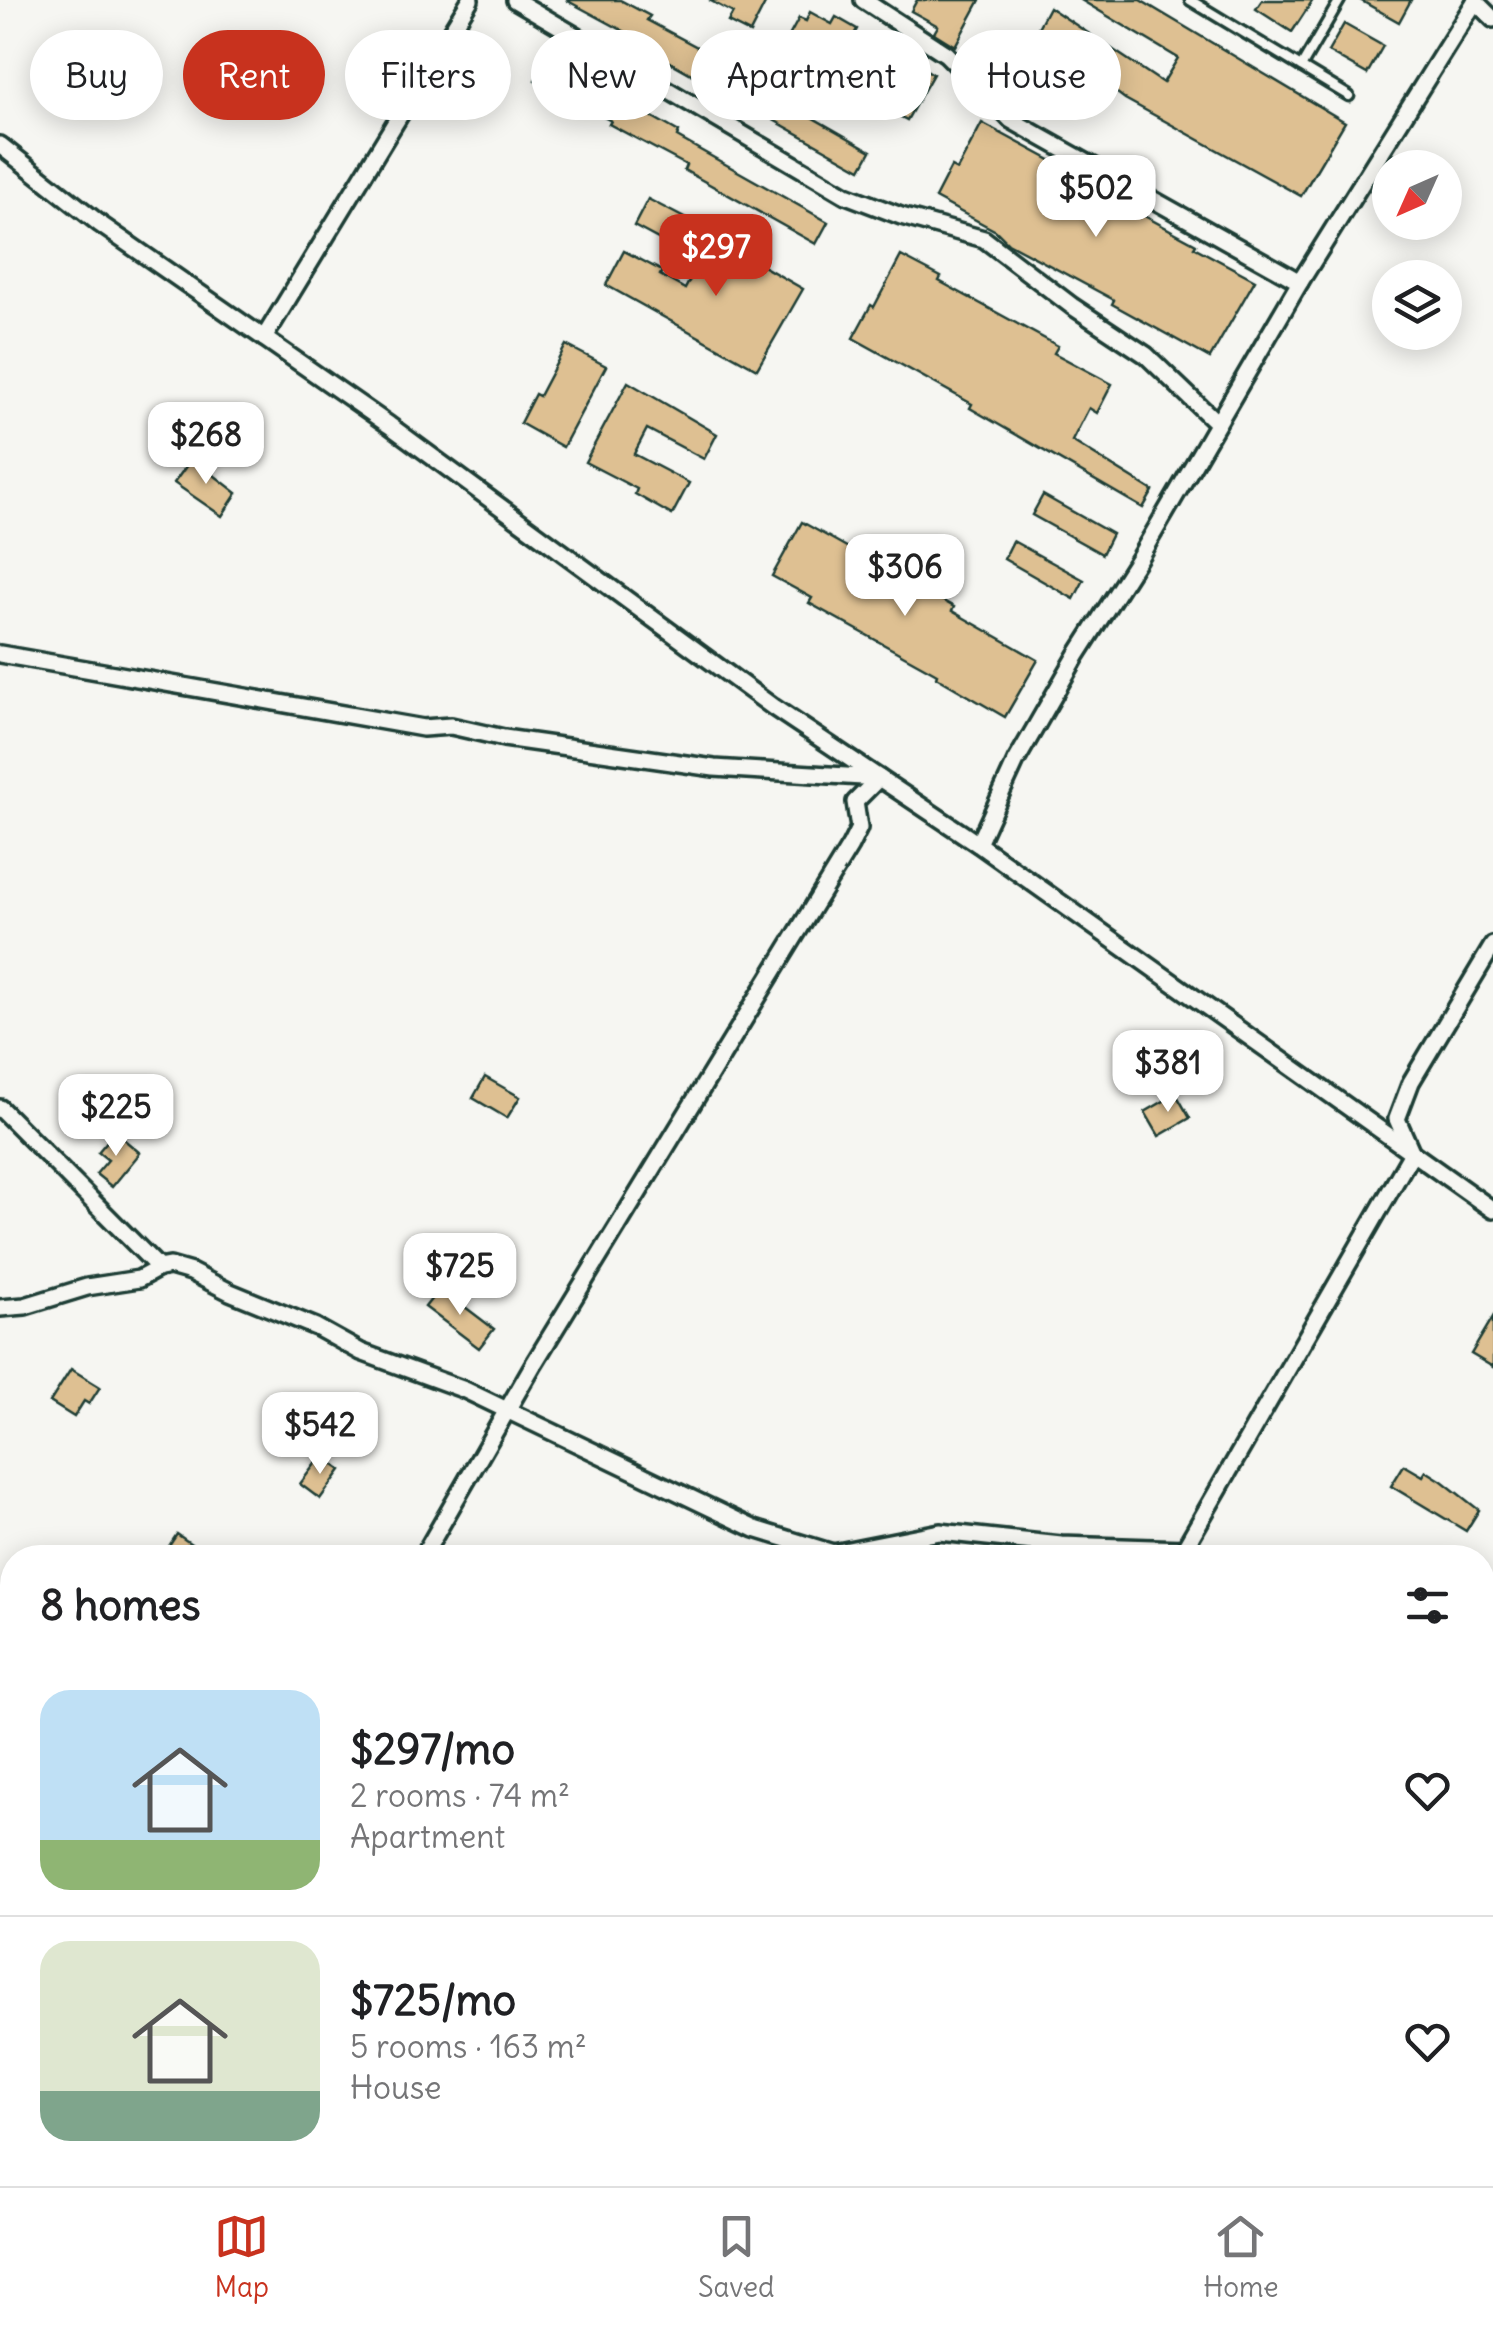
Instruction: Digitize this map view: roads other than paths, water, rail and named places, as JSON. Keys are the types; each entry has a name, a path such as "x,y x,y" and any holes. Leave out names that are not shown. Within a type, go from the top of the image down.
{"street":[{"path":"264,338 470,0"},
{"path":"515,0 846,195 984,240 1072,306 1146,354 1218,423"},
{"path":"862,0 946,54 1010,120 1300,282"},
{"path":"978,844 1016,761 1076,655 1139,558 1300,282 1475,0 1493,19"},
{"path":"1,147 100,224 389,425 773,708 978,844 1493,1210"},
{"path":"0,654 423,728 451,726 504,738 714,768 879,778"},
{"path":"429,1545 850,846 859,828 856,802 879,778"},
{"path":"1412,1153 1396,1120 1411,1082 1493,945"},
{"path":"0,1108 159,1268"},
{"path":"1186,1545 1412,1153"},
{"path":"0,1308 25,1306 87,1287 139,1280 159,1268 170,1266 191,1272 316,1327 361,1352 465,1390 756,1529 807,1545"},
{"path":"874,1545 940,1532 1061,1545"}],"lane":[{"path":"1190,0 1348,96"},
{"path":"1301,67 1340,0"}]}
